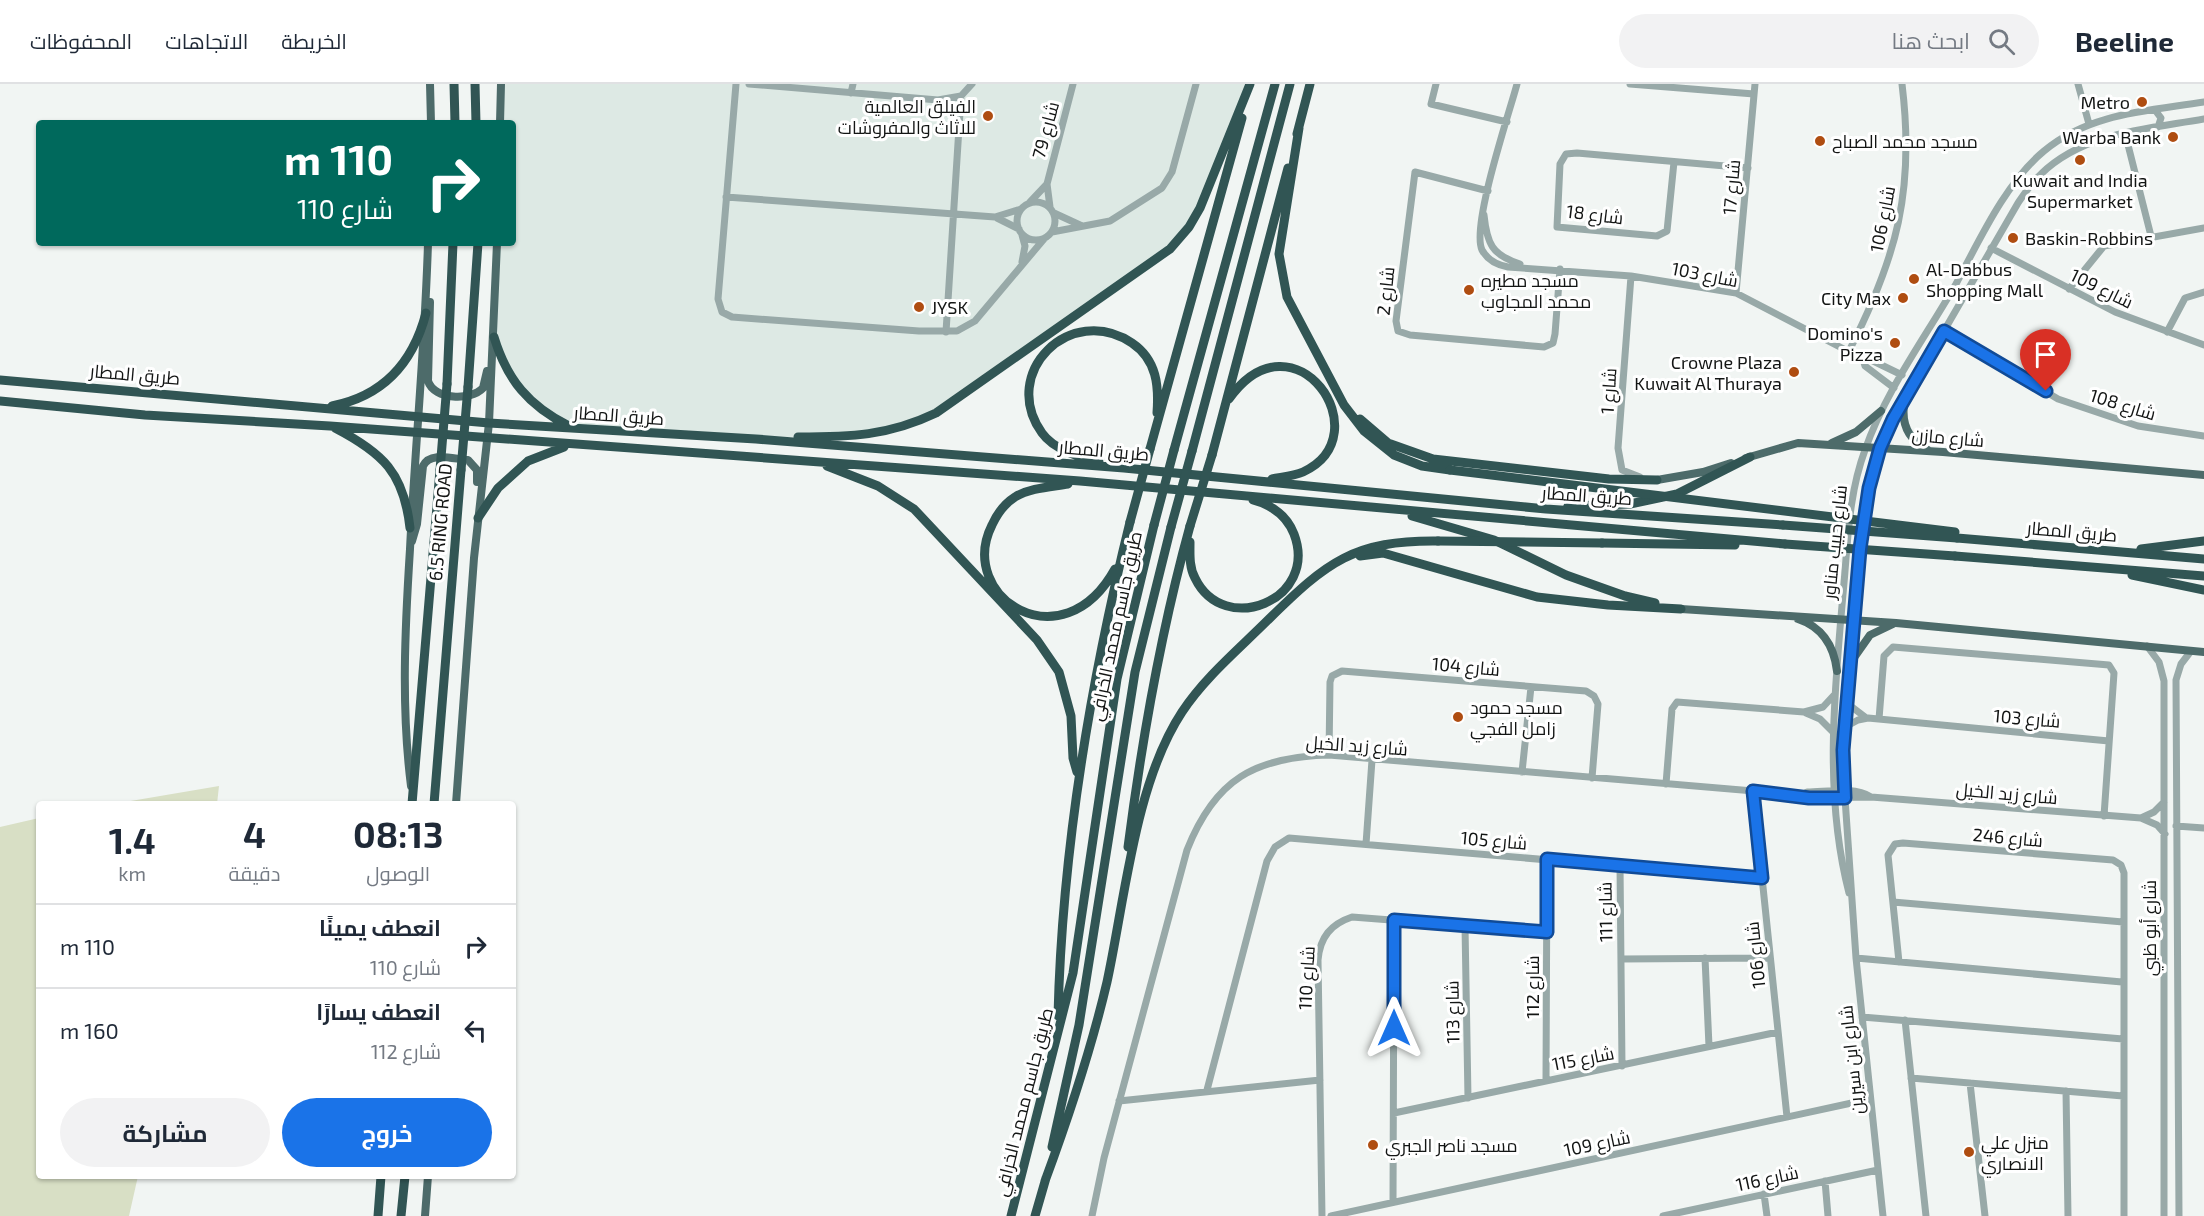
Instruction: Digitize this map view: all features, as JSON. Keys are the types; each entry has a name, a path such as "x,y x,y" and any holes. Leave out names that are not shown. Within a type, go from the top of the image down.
{"highway":[{"path":"454,84 455,120"},
{"path":"476,84 476,120"},
{"path":"1058,1033 1059,963 1078,776 1112,594 1251,84"},
{"path":"756,439 853,437 911,425 979,385 1158,258 1177,241 1200,208 1251,84"},
{"name":"طريق جاسم محمد الخرافي","path":"1011,1216 1073,973 1117,679 1154,525 1275,84"},
{"name":"طريق جاسم محمد الخرافي","path":"1035,1216 1045,1181 1079,1025 1135,672 1171,527 1290,84"},
{"path":"1120,915 1138,769 1158,662 1190,528 1212,455 1310,84"},
{"path":"1299,128 1279,254 1287,297 1344,405 1364,431 1394,455 1422,466 1450,470 1956,535"},
{"name":"6.5 RING ROAD","path":"412,801 447,384 453,246"},
{"name":"6.5 RING ROAD","path":"435,801 478,246"},
{"path":"321,408 350,402 372,393 392,378 408,359 419,337 426,313"},
{"path":"1124,468 1071,453 1042,434 1029,403 1030,389 1032,375 1049,348 1074,332 1105,330 1123,337 1137,347 1148,358 1159,389 1155,434"},
{"path":"494,337 501,361 524,395 549,416 573,429"},
{"path":"1226,403 1244,381 1259,370 1271,367 1299,369 1311,375 1329,398 1335,421 1331,440 1321,458 1302,472 1259,481"},
{"name":"طريق المطار","path":"0,380 489,423 756,439 1124,468 1546,509 1956,535 1977,539 2204,559"},
{"name":"طريق المطار","path":"0,401 146,415 330,426 1080,481 1784,544 2204,576"},
{"path":"1344,405 1388,443 1420,456 1609,479 1657,480"},
{"path":"330,426 364,443 385,461 399,483 410,528"},
{"path":"478,518 498,488 528,460 568,445"},
{"path":"1546,509 1655,500 1677,494 1750,457"},
{"path":"819,463 878,486 914,509 1037,640 1059,672 1071,716 1073,758 1078,776"},
{"path":"1080,481 1030,491 1015,497 1003,507 990,530 986,544 988,573 994,587 1009,603 1028,614 1063,616 1078,610 1098,595 1122,556"},
{"path":"1190,528 1191,567 1202,589 1210,597 1223,604 1247,608 1270,602 1282,592 1296,571 1298,555 1291,526 1273,507 1227,494"},
{"path":"1379,508 1494,540 1585,583 1625,596 1681,609"},
{"path":"1045,1181 1093,1036 1135,838 1164,747 1182,713 1224,663 1299,589 1348,555 1381,543 1399,540 1784,544"},
{"path":"2112,551 2204,541"},
{"path":"1324,570 1368,553 1383,553 1537,597 1608,605 1681,609"},
{"path":"2088,567 2204,590"},
{"path":"378,1216 381,1179"},
{"path":"401,1216 405,1179"}],"main road":[{"path":"430,84 431,120"},
{"path":"500,120 502,87"},
{"path":"412,801 406,745 404,684 410,528 426,313 428,246"},
{"path":"474,558 489,423 497,246"},
{"path":"427,284 432,310 428,381 432,390 440,395 472,396 483,388 495,295"},
{"path":"1905,399 1903,418 1910,436 1930,451 1943,453"},
{"path":"1825,445 1856,432 1881,411"},
{"name":"شارع مازن","path":"1657,480 1703,472 1798,443 2204,476"},
{"path":"410,547 416,531 424,462 432,457 468,460 474,464 478,474 474,558 456,801"},
{"path":"1681,609 1896,623 2204,652"},
{"path":"1786,616 1800,620 1823,635 1831,646 1837,671"},
{"path":"1851,662 1870,635 1896,623"},
{"path":"425,1216 428,1179"}],"street":[{"path":"736,84 718,299 722,312 732,317 946,332 966,328 975,321 1052,232 1055,225 1052,210"},
{"path":"749,84 938,100 961,96 972,84"},
{"path":"851,93 854,84"},
{"name":"شارع 79","path":"1052,210 1047,184 1073,84"},
{"path":"1052,232 1096,225 1116,218 1162,188 1172,172 1196,84"},
{"path":"1436,84 1431,104 1507,122"},
{"name":"شارع 103","path":"1517,84 1483,210 1480,239 1482,249 1488,259 1502,266 1526,266 1631,276 1736,293 1863,359 1869,358 1902,375"},
{"path":"1630,84 1680,86 1754,94"},
{"name":"شارع 17","path":"1736,293 1755,84"},
{"name":"شارع 106","path":"1849,351 1881,285 1900,220 1906,148 1902,84"},
{"path":"2078,84 2089,124"},
{"path":"946,332 961,96"},
{"name":"شارع حبيب مناور","path":"1841,619 1851,504 1866,447 1881,411 1996,213 2031,164 2045,150 2089,124 2103,118 2204,102"},
{"path":"2174,107 2170,113 2178,124"},
{"path":"2154,110 2161,118 2158,127"},
{"name":"شارع حبيب مناور","path":"1854,620 1865,509 1880,448 1905,399 2018,202 2041,174 2063,157 2089,142 2204,119"},
{"path":"2125,133 2151,236"},
{"name":"شارع 18","path":"1674,162 1667,231 1658,236 1557,227 1560,164 1566,154 1674,162 1748,168"},
{"name":"شارع 2","path":"1488,191 1415,172 1396,321 1398,331 1410,335 1544,347 1552,343 1555,334 1560,269"},
{"name":"شارع 79","path":"1030,203 1047,184"},
{"path":"726,197 994,217 1021,209 1030,203 1040,202 1082,226"},
{"path":"1021,209 1017,221 1025,246 1022,265"},
{"path":"994,217 1035,240 1044,239"},
{"path":"2068,289 2104,246 2204,228"},
{"name":"شارع 109","path":"1991,248 2133,320 2204,345"},
{"path":"1961,275 1964,282 1972,282"},
{"name":"شارع 1","path":"1631,276 1618,448 1620,464 1622,470 1630,475 1657,480"},
{"path":"1953,289 1960,290 1965,296"},
{"path":"2167,332 2185,298 2204,292"},
{"name":"شارع 108","path":"1944,331 2058,399 2138,426 2204,436"},
{"name":"شارع 103","path":"1863,359 1865,366 1894,388"},
{"name":"شارع ابن سيرين","path":"1841,619 1833,732 1835,795 1843,865 1851,900"},
{"name":"شارع ابن سيرين","path":"1854,620 1843,750 1845,795 1856,958 1883,1216"},
{"name":"شارع أبو ظبي","path":"2147,646 2159,662 2163,673 2164,1216"},
{"path":"1880,719 1884,656 1893,647 2106,665 2114,673 2104,816"},
{"name":"شارع أبو ظبي","path":"2179,1216 2176,680 2181,664 2191,651"},
{"name":"شارع 104","path":"1329,755 1330,682 1332,676 1342,671 1586,691 1596,698 1592,777"},
{"path":"1522,772 1532,687"},
{"path":"1808,712 1822,706 1835,693"},
{"path":"1666,784 1672,709 1677,702 1808,712 1820,719 1833,732"},
{"path":"1848,704 1857,713 1868,718"},
{"name":"شارع 103","path":"1845,728 1854,722 1868,718 2109,741"},
{"path":"2163,754 2167,750 2176,752"},
{"name":"شارع زيد الخيل","path":"1092,1216 1119,1101 1181,872 1197,826 1210,804 1227,786 1268,762 1297,756 1329,755 1802,795 1845,795 2141,818"},
{"path":"1366,844 1372,760"},
{"name":"شارع 106","path":"1753,791 1787,1117"},
{"path":"2141,818 2154,812 2164,802"},
{"path":"2141,818 2157,825 2164,834"},
{"path":"2176,826 2204,828"},
{"name":"شارع 105","path":"1207,1090 1267,861 1275,847 1289,838 1297,836 1762,878"},
{"name":"شارع 246","path":"1893,902 1888,855 1893,846 1900,843 1926,844 2113,861 2121,865 2124,873 2123,922"},
{"name":"شارع 112","path":"1546,1080 1547,859"},
{"name":"شارع 111","path":"1620,866 1622,1066"},
{"path":"1899,962 1893,902 2123,922 2124,1216"},
{"name":"شارع 110","path":"1322,1216 1318,960 1323,937 1331,927 1352,917 1547,932"},
{"path":"1393,1202 1394,920"},
{"name":"شارع 113","path":"1465,926 1468,1098"},
{"path":"1705,958 1709,1046"},
{"name":"شارع 111","path":"1621,959 1770,958"},
{"path":"1856,958 2122,982"},
{"path":"1862,1017 2123,1039"},
{"path":"1905,1020 1926,1216"},
{"path":"2163,1028 2170,1032 2178,1028"},
{"name":"شارع 115","path":"1394,1113 1778,1032"},
{"path":"2163,1046 2170,1041 2178,1045"},
{"path":"1911,1078 2123,1096"},
{"path":"1119,1101 1320,1080"},
{"path":"1970,1083 1985,1216"},
{"path":"2066,1091 2068,1216"},
{"name":"شارع 109","path":"1331,1216 1870,1099"},
{"name":"شارع 116","path":"1663,1216 1878,1170"},
{"path":"1825,1181 1828,1216"},
{"path":"1764,1194 1767,1216"},
{"path":"1708,1206 1709,1216"}],"shaded area":[{"path":"497,84 1250,84 1210,185 1177,241 911,425 821,437 574,429 529,401 494,337 497,246 516,246 516,120 497,120"}],"green space":[{"path":"219,786 217,801 131,801"},
{"path":"36,819 36,1179 137,1179 129,1216 0,1216 0,827"}],"place":[{"name":"Metro","path":"2142,102"},
{"name":"الفيلق العالمية للاثاث والمفروشات","path":"988,116"},
{"name":"Warba Bank","path":"2173,137"},
{"name":"مسجد محمد الصباح","path":"1820,141"},
{"name":"Kuwait and India Supermarket","path":"2080,160"},
{"name":"Baskin-Robbins","path":"2013,238"},
{"name":"Al-Dabbus Shopping Mall","path":"1914,279"},
{"name":"مسجد مطيره محمد المجاوب","path":"1469,290"},
{"name":"City Max","path":"1903,298"},
{"name":"JYSK","path":"919,307"},
{"name":"Domino's Pizza","path":"1895,343"},
{"name":"Crowne Plaza Kuwait Al Thuraya","path":"1794,372"},
{"name":"مسجد حمود زامل الفجي","path":"1458,717"},
{"name":"مسجد ناصر الجبري","path":"1373,1145"},
{"name":"منزل علي الانصاري","path":"1969,1152"}],"route":[{"path":"1394,1028 1394,920 1547,932 1547,859 1762,878 1753,791 1802,795 1809,798 1845,798 1843,750 1862,529 1874,466 1893,419 1944,331 2046,391"}]}
